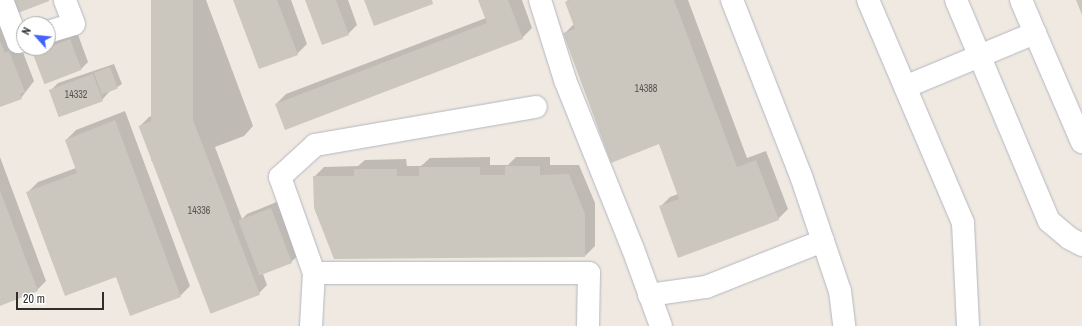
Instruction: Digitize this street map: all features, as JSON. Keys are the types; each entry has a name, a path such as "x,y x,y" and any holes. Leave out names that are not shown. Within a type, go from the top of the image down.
{"lane":[{"path":"2,0 16,37"},
{"path":"56,30 74,24 65,0"},
{"path":"540,0 565,80 661,326"},
{"path":"732,0 801,176 840,291 844,326"},
{"path":"868,0 963,223 968,326"},
{"path":"956,0 1049,221 1069,238 1082,245"},
{"path":"1021,0 1082,142"},
{"path":"905,88 1035,33"},
{"path":"310,326 314,273 280,177 315,145 536,107"},
{"path":"649,296 706,287 823,241"},
{"path":"314,273 589,273 588,326"}],"building":[{"path":"13,0 49,0 49,1 18,13"},
{"path":"151,0 193,0 193,161 151,161"},
{"path":"233,0 277,0 298,55 259,69"},
{"path":"305,0 336,0 349,35 322,45"},
{"path":"364,0 432,0 433,4 374,26"},
{"path":"478,0 508,0 523,39 285,130 275,104 487,23"},
{"path":"570,0 674,0 737,167 756,160 779,220 678,258 659,206 679,199 659,144 611,163 563,33 575,29 565,2"},
{"path":"1076,0 1082,0 1082,15"},
{"path":"70,39 82,70 44,84 34,56 56,56 56,44"},
{"path":"0,41 5,53 9,51 25,92 20,94 22,99 0,107"},
{"path":"110,67 118,89 102,94 94,73"},
{"path":"93,74 103,101 59,117 49,90"},
{"path":"188,107 260,295 211,314 139,126"},
{"path":"115,120 181,297 130,316 116,277 65,296 26,192 77,173 65,140"},
{"path":"505,166 540,166 540,175 569,174 585,214 585,257 334,259 314,208 313,176 354,176 354,169 397,169 397,176 419,176 419,167 480,167 480,175 505,175"},
{"path":"0,190 38,291 0,306"},
{"path":"271,208 292,263 259,276 238,221"}]}
